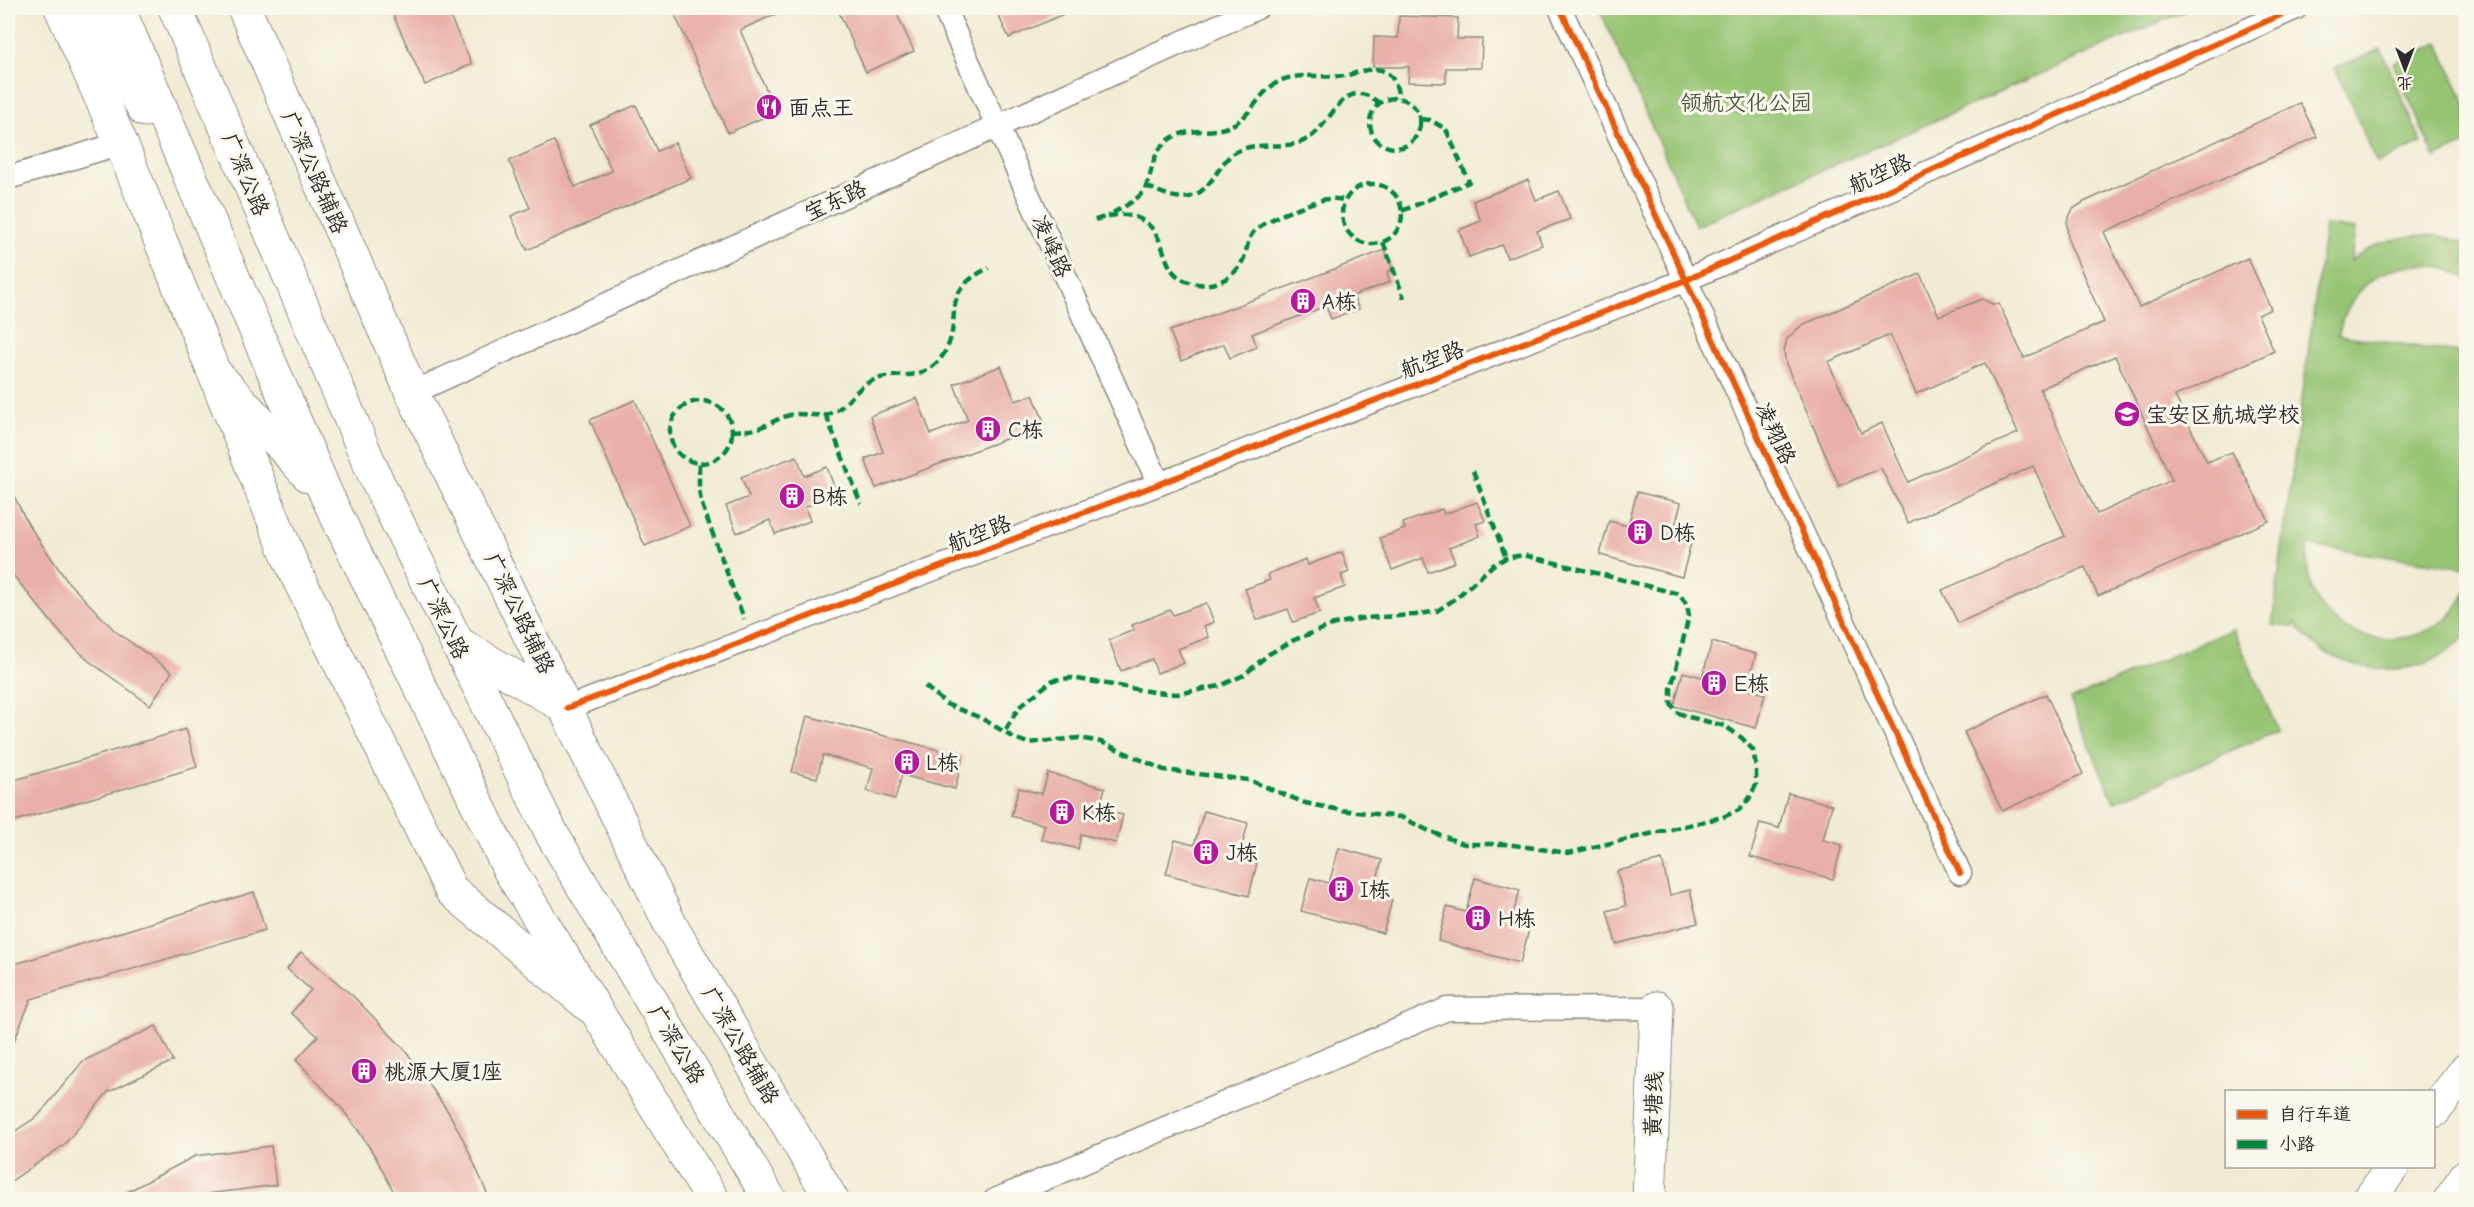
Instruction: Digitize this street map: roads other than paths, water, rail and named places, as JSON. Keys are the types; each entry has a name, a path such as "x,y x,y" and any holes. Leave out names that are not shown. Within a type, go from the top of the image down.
{"main road":[{"path":"61,8 122,143 292,565 451,890 597,1012"},
{"path":"80,8 197,192"},
{"path":"118,8 326,494 509,869 712,1200"},
{"name":"广深公路","path":"175,8 377,481 456,642 553,836 770,1200"},
{"name":"广深公路辅路","path":"244,8 412,393 671,926 832,1200"},
{"path":"215,373 326,494"},
{"path":"456,642 567,708"},
{"name":"黄塘线","path":"1649,1200 1657,1008"},
{"path":"2435,1109 2466,1070"},
{"path":"2369,1200 2392,1168"},
{"path":"2450,1200 2466,1176"}],"street":[{"name":"凌峰路","path":"944,8 1159,484"},
{"name":"宝东路","path":"412,393 1257,8"},
{"name":"凌翔路","path":"1560,8 1960,873"},
{"name":"航空路","path":"567,708 1159,484 1686,280 2296,8"},
{"path":"8,178 122,143"},
{"path":"995,1200 1447,1009 1657,1008"}],"place":[{"name":"面点王","path":"769,107"},
{"name":"A栋","path":"1303,301"},
{"name":"宝安区航城学校","path":"2127,414"},
{"name":"C栋","path":"988,429"},
{"name":"B栋","path":"792,496"},
{"name":"D栋","path":"1640,532"},
{"name":"E栋","path":"1714,683"},
{"name":"L栋","path":"907,762"},
{"name":"K栋","path":"1062,812"},
{"name":"J栋","path":"1206,852"},
{"name":"I栋","path":"1341,889"},
{"name":"H栋","path":"1478,918"},
{"name":"桃源大厦1座","path":"364,1071"}],"park label":[{"name":"领航文化公园","path":"1746,102"}]}
